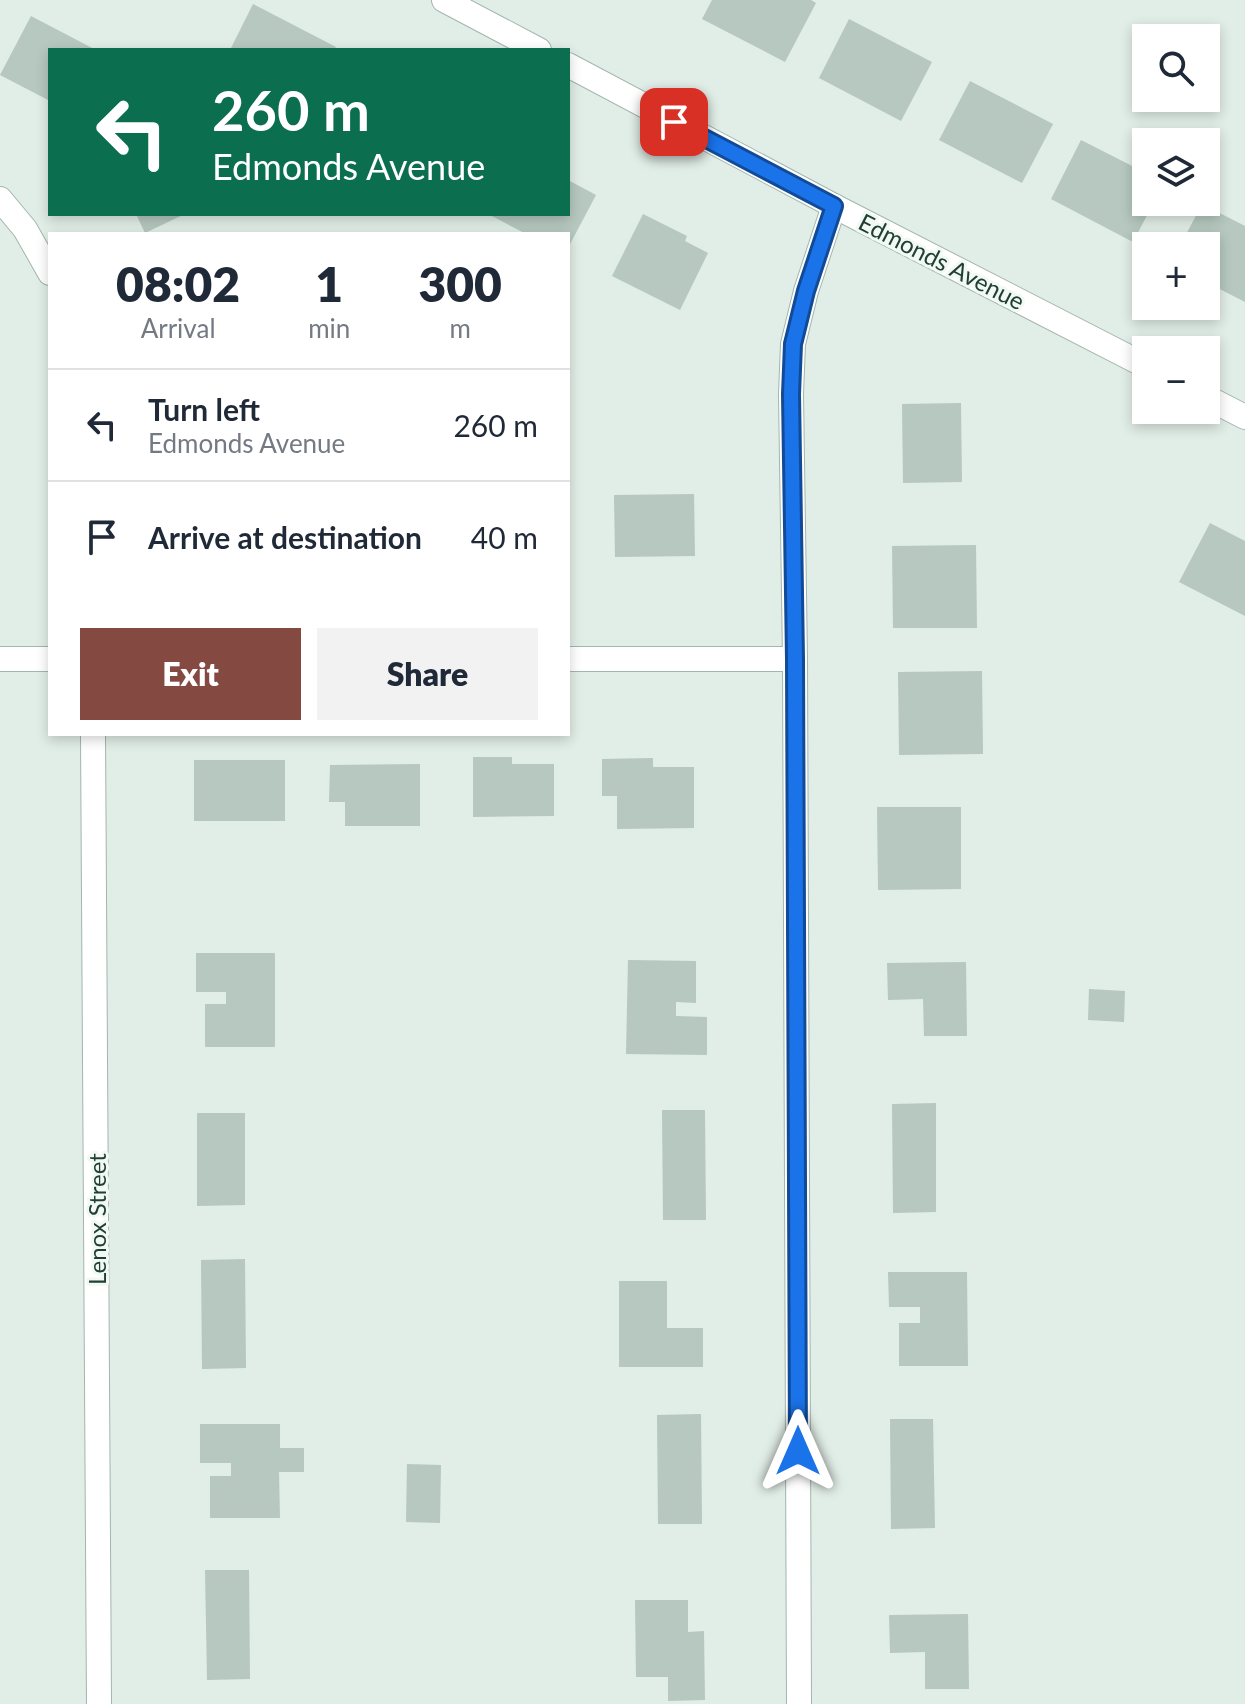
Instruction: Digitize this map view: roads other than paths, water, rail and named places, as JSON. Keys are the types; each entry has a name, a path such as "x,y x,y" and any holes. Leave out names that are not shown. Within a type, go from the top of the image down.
{"street":[{"path":"444,0 535,48"},
{"name":"Edmonds Avenue","path":"570,66 1132,359"},
{"path":"0,199 25,229 48,269"},
{"path":"799,1704 791,394 793,344 806,291 834,206"},
{"path":"1220,404 1245,417"},
{"path":"0,659 48,659"},
{"path":"570,659 795,659"},
{"name":"Lenox Street","path":"93,736 99,1704"}]}
